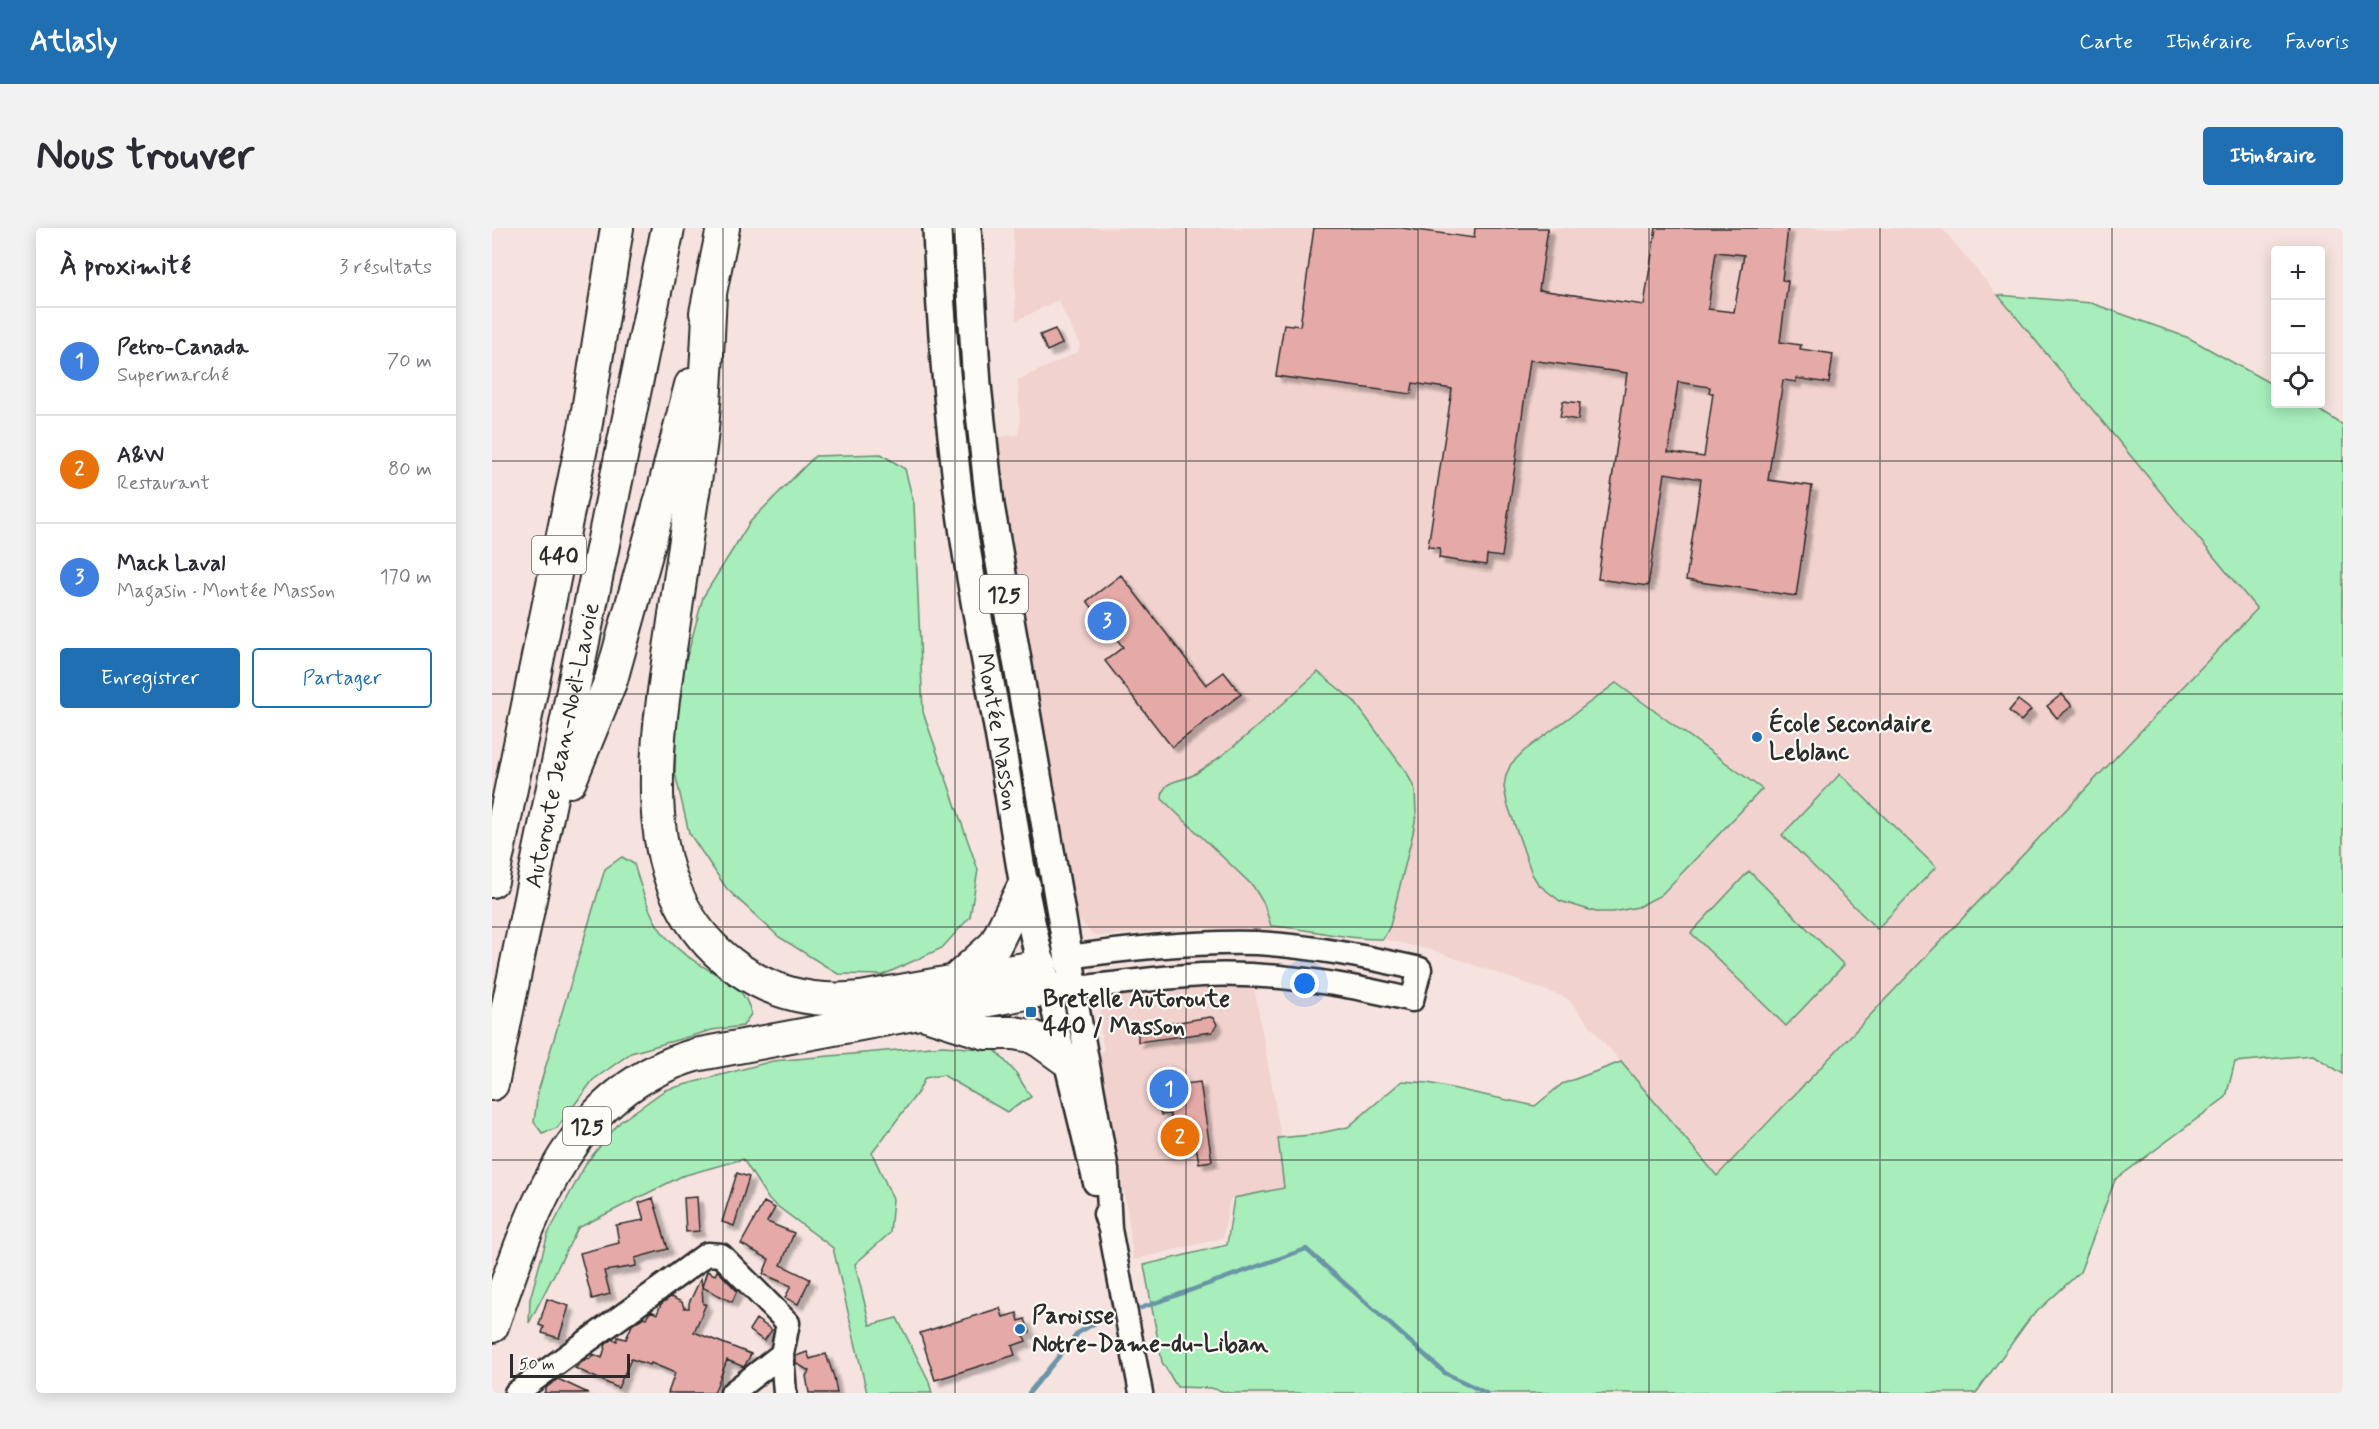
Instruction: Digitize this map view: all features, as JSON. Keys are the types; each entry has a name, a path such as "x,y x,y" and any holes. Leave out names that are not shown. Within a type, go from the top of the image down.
{"highway":[{"name":"Autoroute Jean-Noël-Lavoie","path":"492,881 589,405 617,228"},
{"name":"Autoroute Jean-Noël-Lavoie","path":"492,1084 668,228"},
{"path":"539,861 611,680 689,393 723,228"},
{"path":"710,293 702,431 658,734 657,803 663,852 671,879 687,914 709,943 740,970 777,989 810,998 843,1000 955,982 1058,975"},
{"path":"955,982 994,945 1024,886"},
{"name":"125","path":"492,1326 528,1224 548,1183 580,1133 605,1106 623,1090 656,1069 695,1055 920,1012 1058,975"},
{"path":"920,1012 986,1033 1014,1033 1031,1036 1065,1059"}],"main road":[{"name":"Montée Masson","path":"937,228 943,346 957,482 970,572 1024,886 1058,975"},
{"name":"Montée Masson","path":"968,228 977,385 990,505 1058,975"}],"street":[{"path":"1257,943 1319,950 1420,969 1412,1000 1339,984 1280,977 1237,974 1175,977 1058,975 1172,945 1257,943"},
{"name":"Montée Masson","path":"1058,975 1065,1059 1092,1172 1110,1229 1141,1393"},
{"name":"Montée Masson","path":"1058,975 1107,1170 1110,1229"},
{"path":"516,1393 707,1254 721,1255 788,1323 782,1354 785,1393"},
{"path":"732,1393 782,1354"}],"shaded area":[{"name":"École secondaire Leblanc","path":"1013,228 1942,228 2257,608 1716,1176 1567,998 1435,951 1383,939 1390,926 1401,882 1411,780 1354,701 1318,672 1239,741 1163,799 1253,886 1264,904 1272,930 1182,928 1100,936 1091,933 1079,919 1075,910 1022,614 998,437 1018,435 1020,423 1018,380 1078,352 1080,346 1058,300 1016,321"},
{"path":"1254,986 1290,1187 1230,1199 1223,1238 1133,1260 1129,1222 1099,1053 1104,1050 1100,1014 1104,1006 1119,998 1118,994 1166,988"}],"green space":[{"path":"1998,295 2091,303 2189,338 2271,384 2271,408 2316,408 2343,425 2343,1074 2313,1055 2235,1062 2226,1097 2115,1180 2080,1272 2030,1318 1976,1393 1229,1393 1211,1388 1177,1387 1162,1362 1144,1265 1227,1245 1234,1198 1284,1188 1278,1138 1311,1135 1348,1127 1402,1081 1428,1083 1535,1106 1562,1084 1621,1062 1717,1176 2257,609"},
{"path":"881,454 905,469 914,504 923,712 978,870 970,917 942,948 883,975 838,974 779,937 727,889 689,833 675,773 677,713 683,672 703,597 750,522 815,456"},
{"path":"1318,672 1354,701 1407,773 1415,790 1416,815 1413,833 1390,926 1383,939 1355,938 1271,926 1264,904 1253,886 1162,799 1163,792 1169,784 1190,777 1228,751"},
{"path":"1616,683 1762,789 1661,895 1638,907 1613,912 1596,912 1560,901 1538,884 1532,874 1507,803 1504,787 1511,764 1524,751"},
{"path":"1840,774 1936,867 1877,929 1782,835"},
{"path":"622,857 634,864 649,908 662,932 685,954 736,988 748,1003 751,1014 743,1026 712,1030 631,1053 593,1080 557,1128 542,1133 534,1122 538,1092 605,869"},
{"path":"1749,871 1844,965 1786,1026 1691,933"},
{"path":"943,1046 995,1050 1016,1073 1031,1097 1007,1112 943,1075 925,1078 918,1092 872,1153 893,1199 890,1233 855,1264 870,1325 897,1318 928,1379 932,1393 867,1393 833,1248 769,1200 743,1159 682,1176 578,1228 529,1323 530,1299 548,1234 587,1162 620,1122 665,1090 773,1061"}],"building":[{"path":"1314,228 1402,228 1474,238 1475,228 1548,228 1539,290 1644,305 1656,228 1788,228 1782,280 1788,281 1780,342 1801,345 1800,349 1833,354 1829,383 1796,378 1796,382 1783,380 1768,480 1812,486 1796,596 1686,580 1701,479 1665,473 1648,586 1598,579 1627,373 1530,360 1502,557 1487,555 1486,565 1439,558 1440,548 1428,547 1452,389 1413,383 1411,394 1276,376 1284,324 1300,326","holes":["1716,252 1744,255 1734,312 1708,309","1678,382 1710,387 1709,393 1713,393 1704,457 1668,452"]},
{"path":"1055,329 1062,344 1047,351 1040,335"},
{"path":"1563,401 1580,403 1578,420 1560,417"},
{"path":"1121,575 1206,685 1224,672 1241,694 1172,747 1105,661 1123,647 1087,601"},
{"path":"2062,694 2072,706 2057,718 2047,706"},
{"path":"2018,700 2031,710 2021,721 2009,711"},
{"path":"1214,1018 1217,1025 1212,1032 1138,1042 1138,1031 1142,1028"},
{"path":"1200,1082 1212,1161 1199,1163 1196,1146 1177,1150 1170,1114 1161,1115 1154,1088"},
{"path":"737,1173 749,1177 734,1226 722,1222"},
{"path":"697,1197 699,1231 686,1232 684,1198"},
{"path":"653,1198 668,1249 635,1258 636,1266 604,1271 610,1294 592,1299 580,1253 619,1243 616,1225 644,1220 639,1203"},
{"path":"764,1202 775,1208 767,1222 794,1233 781,1265 810,1279 798,1304 785,1298 791,1286 763,1274 769,1259 741,1244"},
{"path":"707,1271 715,1275 717,1271 737,1291 732,1302 702,1287"},
{"path":"701,1278 703,1304 706,1304 694,1332 751,1354 744,1367 727,1360 714,1393 668,1393 675,1373 651,1363 650,1365 631,1359 618,1388 575,1368 587,1358 590,1359 593,1354 602,1358 606,1344 613,1339 617,1341 618,1337 626,1339 632,1325 646,1318 651,1311 657,1314 661,1304 671,1297 682,1302 684,1308 689,1308 689,1303"},
{"path":"547,1299 569,1306 559,1338 542,1333 544,1327 539,1325"},
{"path":"1000,1308 1003,1317 1017,1313 1019,1321 1025,1319 1030,1332 1023,1334 1026,1341 1012,1346 1015,1355 935,1380 920,1333"},
{"path":"756,1319 772,1330 764,1341 749,1330"},
{"path":"807,1352 810,1359 826,1354 837,1393 809,1393 806,1376 809,1371 796,1363 796,1356"},
{"path":"558,1379 588,1393 544,1393 547,1387"}],"waterway":[{"path":"1141,1308 1306,1249 1445,1373 1486,1393"},
{"path":"1029,1393 1078,1333 1095,1323"}],"place":[{"name":"Mack Laval","path":"1107,621"},
{"name":"École secondaire Leblanc","path":"1757,737"},
{"name":"Bretelle Autoroute 440 / Masson","path":"1031,1012"},
{"name":"Petro-Canada","path":"1169,1089"},
{"name":"A&W","path":"1180,1137"},
{"name":"Paroisse Notre-Dame-du-Liban","path":"1020,1329"}]}
